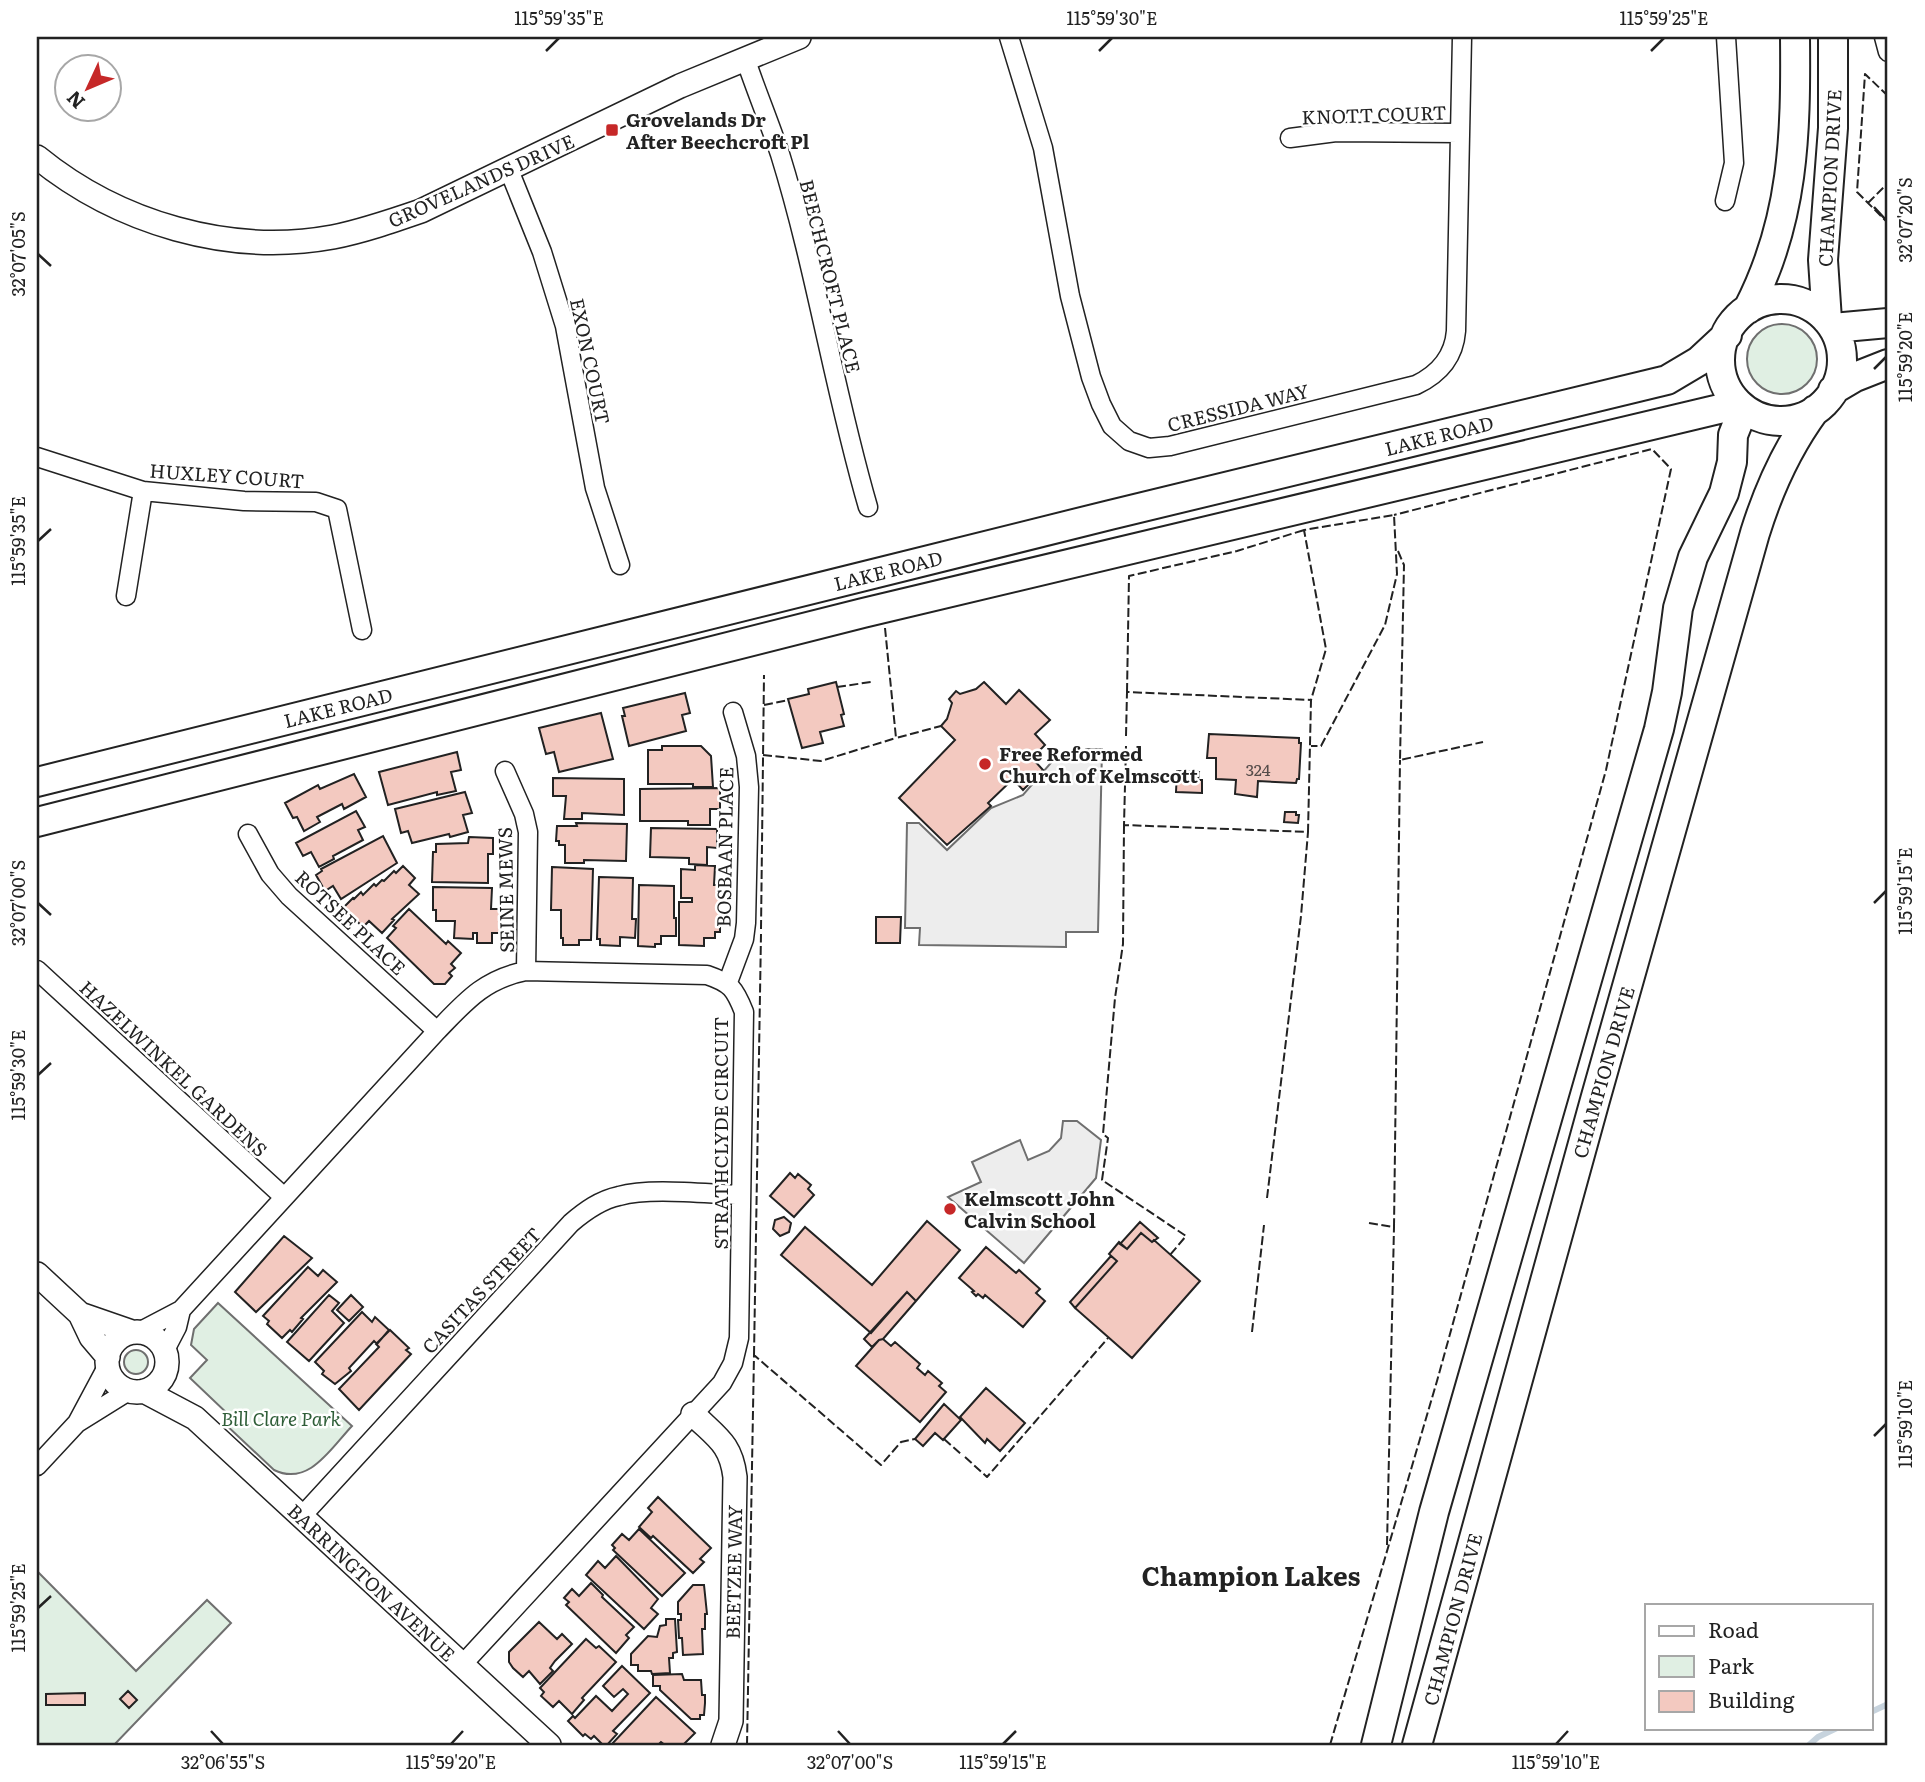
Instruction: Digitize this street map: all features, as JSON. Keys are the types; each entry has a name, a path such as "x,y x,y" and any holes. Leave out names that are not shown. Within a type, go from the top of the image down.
{"main road":[{"name":"CHAMPION DRIVE","path":"1748,309 1762,282 1777,240 1791,175 1795,37"},
{"name":"CHAMPION DRIVE","path":"1830,324 1823,260 1833,128 1833,37"},
{"path":"1824,400 1840,373 1842,354 1830,324 1812,307 1791,300 1769,301 1748,309 1732,325 1720,357 1725,389 1740,408 1759,418 1779,421 1798,417 1824,400 1855,377 1888,364"},
{"path":"1830,324 1888,323"},
{"name":"LAKE ROAD","path":"37,782 1667,380 1699,361 1727,335"},
{"name":"CHAMPION DRIVE","path":"1417,1745 1755,533 1780,465 1824,400"},
{"path":"1376,1745 1434,1512 1659,729 1667,692 1678,608 1693,557 1724,493 1732,462 1732,435 1740,408"},
{"name":"LAKE ROAD","path":"37,822 863,613 1740,408"},
{"path":"1034,534 1042,571"}],"street":[{"name":"GROVELANDS DRIVE","path":"37,157 66,179 131,214 197,234 260,242 332,237 385,224 421,211 680,86 799,37"},
{"name":"CRESSIDA WAY","path":"1009,37 1043,148 1070,296 1091,377 1105,415 1112,426 1139,446 1149,448 1170,446 1404,388 1431,378 1439,371 1450,356 1455,340 1462,37"},
{"path":"1725,201 1734,163 1726,37"},
{"path":"1884,37 1888,52"},
{"name":"BEECHCROFT PLACE","path":"744,58 779,153 804,244 847,435 868,507"},
{"name":"KNOTT COURT","path":"1290,138 1336,132 1459,133"},
{"name":"EXON COURT","path":"509,170 542,252 565,326 594,488 620,565"},
{"name":"HUXLEY COURT","path":"37,457 143,491 244,501 316,502 337,509 362,630"},
{"path":"126,596 143,491"},
{"name":"BOSBAAN PLACE","path":"727,982 746,930 748,855 747,756 733,712"},
{"name":"SEINE MEWS","path":"505,771 524,814 528,832 526,971"},
{"name":"ROTSEE PLACE","path":"248,834 270,874 289,896 437,1031"},
{"name":"HAZELWINKEL GARDENS","path":"37,970 284,1197"},
{"path":"37,1466 77,1423 116,1341 181,1310 472,994 509,975 526,971 708,975 727,982"},
{"name":"STRATHCLYDE CIRCUIT","path":"462,1665 693,1415 724,1379 733,1363 739,1338 744,1012 737,995 727,982"},
{"name":"CASITAS STREET","path":"301,1517 571,1223 587,1210 620,1195 639,1192 741,1195"},
{"path":"37,1274 80,1314 91,1337 108,1361 115,1381 137,1391"},
{"path":"77,1423 159,1382 181,1310"},
{"path":"80,1314 155,1338 166,1359"},
{"name":"BARRINGTON AVENUE","path":"166,1359 195,1418"},
{"name":"BARRINGTON AVENUE","path":"137,1391 195,1418 549,1745"},
{"name":"BEETZEE WAY","path":"693,1415 726,1446 733,1460 735,1477 730,1721 723,1745"}],"green space":[{"path":"1782,324 1807,334 1817,359 1807,384 1782,394 1757,384 1747,359 1757,334"},
{"name":"Bill Clare Park","path":"218,1303 352,1426 318,1463 309,1469 287,1474 274,1470 224,1423 230,1416 190,1378 207,1360 191,1345 194,1329"},
{"path":"136,1350 144,1354 148,1362 144,1370 136,1374 128,1370 124,1362 128,1354"},
{"path":"37,1571 136,1671 207,1600 231,1623 114,1745 37,1745"}],"shaded area":[{"path":"1086,749 1102,749 1098,932 1066,932 1066,947 919,945 920,928 905,928 907,823 919,823 947,850 991,808 1023,795 1056,757 1079,758"},
{"path":"1063,1121 1077,1121 1101,1140 1096,1178 1024,1263 948,1197 981,1182 972,1162 1020,1140 1028,1160 1049,1151 1061,1138"}],"building":[{"path":"836,682 844,714 841,715 844,726 820,732 823,743 802,748 788,699 809,694 808,689"},
{"name":"Free Reformed Church of Kelmscott","path":"984,682 1006,704 1019,690 1050,720 1035,734 1045,745 1032,758 1043,770 1023,790 1013,779 988,803 991,806 947,845 899,798 955,740 941,726 947,719 952,703 949,699 956,691 960,694 976,689"},
{"path":"685,693 690,713 682,715 686,731 629,746 622,716 625,716 623,708"},
{"path":"601,713 613,759 559,772 554,752 546,754 539,728"},
{"path":"1209,734 1299,738 1299,779 1296,783 1258,781 1257,797 1235,794 1236,780 1216,779 1216,758 1207,758"},
{"path":"662,746 701,746 711,756 713,787 648,784 648,750 662,750"},
{"path":"457,752 461,770 451,772 456,791 437,795 437,792 388,805 379,772"},
{"path":"1177,771 1199,772 1198,780 1202,780 1202,793 1176,792"},
{"path":"354,774 366,797 344,809 342,804 317,817 320,822 304,831 285,803 318,785 320,789"},
{"path":"553,778 624,779 624,815 582,813 582,819 564,819 566,796 553,796"},
{"path":"720,788 720,809 710,809 710,825 688,825 688,821 640,821 640,789"},
{"path":"465,792 472,813 463,815 468,832 412,843 408,831 401,833 395,809"},
{"path":"356,811 365,827 358,830 363,840 319,867 311,852 303,856 296,843"},
{"path":"1285,812 1296,812 1296,815 1299,815 1298,823 1284,822"},
{"path":"576,823 627,824 626,861 584,860 584,863 565,863 565,845 559,845 559,841 556,841 557,826 577,826"},
{"path":"651,828 717,829 717,848 707,847 707,865 689,864 689,858 650,857"},
{"path":"383,836 397,863 341,899 333,886 325,891 316,875 321,869"},
{"path":"469,837 493,838 493,854 488,854 488,883 432,882 433,852 436,852 436,844 468,843"},
{"path":"695,865 715,866 714,885 720,885 720,932 715,932 715,938 704,938 704,946 679,945 679,902 692,902 692,898 681,898 681,869 695,870"},
{"path":"403,866 415,878 409,885 419,894 392,919 394,920 382,933 369,921 363,927 343,908 361,892 363,895 374,884 376,886"},
{"path":"552,867 593,869 591,940 579,940 579,945 563,945 561,910 551,910"},
{"path":"599,877 633,878 632,919 636,919 635,938 620,937 620,946 600,945 600,939 597,939"},
{"path":"639,885 674,886 676,936 661,936 661,944 655,944 655,947 638,946"},
{"path":"433,887 492,888 491,909 502,909 501,933 492,933 492,943 477,943 477,933 473,933 473,939 454,938 455,921 436,921"},
{"path":"409,909 446,944 448,941 461,953 451,964 455,968 449,973 452,976 445,984 434,984 387,938 396,928 393,926"},
{"path":"876,917 901,917 900,943 876,943"},
{"path":"790,1173 795,1178 798,1174 811,1185 808,1189 814,1195 794,1217 770,1196"},
{"path":"784,1217 791,1223 789,1232 780,1236 773,1229 775,1220"},
{"path":"927,1221 960,1250 916,1301 907,1292 871,1333 781,1255 805,1227 872,1285"},
{"path":"1140,1222 1158,1238 1152,1242 1141,1233 1127,1249 1120,1244"},
{"path":"1141,1233 1152,1242 1154,1240 1200,1281 1132,1358 1075,1308 1117,1261 1109,1254 1119,1242 1127,1249"},
{"path":"284,1236 312,1258 256,1312 235,1292"},
{"path":"986,1247 1016,1273 1019,1270 1040,1289 1036,1293 1045,1301 1023,1327 985,1295 983,1298 978,1294 976,1296 959,1278"},
{"path":"1111,1256 1117,1261 1075,1308 1070,1302"},
{"path":"308,1267 318,1276 323,1270 337,1282 301,1318 303,1319 292,1332 290,1330 282,1338 267,1324 269,1321 263,1316"},
{"path":"907,1292 916,1301 883,1339 872,1347 864,1339"},
{"path":"329,1295 339,1303 332,1311 344,1323 309,1361 287,1342"},
{"path":"351,1295 363,1307 349,1321 337,1310"},
{"path":"362,1312 372,1322 375,1317 389,1330 377,1344 374,1341 349,1368 351,1371 335,1384 322,1374 324,1371 315,1362"},
{"path":"390,1330 409,1348 406,1350 411,1354 359,1410 339,1389 379,1347 376,1344"},
{"path":"883,1339 891,1346 895,1342 920,1364 917,1368 925,1375 928,1371 942,1383 939,1386 946,1392 920,1422 856,1366 879,1340"},
{"path":"986,1388 1025,1423 1000,1451 987,1439 985,1443 960,1417"},
{"path":"944,1404 961,1420 943,1440 935,1433 923,1446 915,1439"},
{"path":"658,1497 711,1548 700,1559 704,1562 693,1573 653,1536 651,1538 639,1527 652,1512 648,1508"},
{"path":"639,1529 685,1573 662,1596 613,1550 615,1548 612,1545 622,1534 629,1540"},
{"path":"616,1556 658,1599 651,1608 658,1614 644,1629 586,1575 598,1561 605,1568"},
{"path":"591,1583 634,1627 626,1635 629,1638 616,1653 566,1605 569,1602 564,1598 572,1589 579,1596"},
{"path":"693,1585 704,1585 707,1614 705,1629 702,1629 703,1654 683,1655 682,1638 679,1638 678,1620 681,1620 681,1614 678,1614 678,1602"},
{"path":"666,1619 675,1619 677,1652 673,1653 673,1658 669,1658 670,1673 652,1674 651,1671 638,1671 638,1665 631,1665 631,1654 648,1636 657,1637 660,1626 666,1625"},
{"path":"539,1622 557,1639 562,1634 572,1644 555,1661 550,1668 553,1671 540,1684 529,1671 523,1677 509,1662 509,1652"},
{"path":"586,1639 596,1648 599,1646 616,1662 582,1698 584,1700 572,1714 559,1701 553,1707 541,1696 544,1692 540,1688"},
{"path":"622,1666 650,1693 613,1731 617,1734 607,1745 603,1745 594,1736 591,1739 585,1734 583,1736 568,1721 573,1716 575,1718 596,1696 612,1711 628,1694 623,1689 614,1697 603,1686"},
{"path":"682,1674 684,1680 701,1680 705,1703 704,1715 700,1715 700,1719 691,1719 660,1690 660,1686 653,1686 653,1675"},
{"path":"128,1691 137,1700 129,1708 120,1699"},
{"path":"85,1693 85,1705 46,1705 46,1694"},
{"path":"656,1697 695,1733 683,1745 665,1745 661,1742 658,1745 611,1745"}],"waterway":[{"path":"1872,1712 1888,1704"},
{"path":"1809,1745 1833,1730"}],"fence":[{"path":"1888,96 1865,74 1857,192 1888,223"},
{"path":"1868,203 1888,183"},
{"path":"1330,1745 1437,1381 1606,770 1671,469 1652,449 1394,515"},
{"path":"1126,746 1124,825 1308,832 1311,700 1326,649 1304,530 1394,515 1397,574 1385,625 1321,746 1311,746"},
{"path":"1127,692 1129,576 1237,551 1304,530"},
{"path":"1398,551 1404,565 1400,760 1483,742"},
{"path":"885,628 896,738 941,726"},
{"path":"761,929 764,675"},
{"path":"837,687 871,682"},
{"path":"1126,736 1127,692 1311,700"},
{"path":"764,705 789,700"},
{"path":"763,755 821,761 896,738"},
{"path":"1369,1223 1394,1227 1400,760"},
{"path":"1124,825 1123,944 1115,998 1103,1134 1108,1138 1102,1180 1186,1236 1170,1255"},
{"path":"1267,1198 1301,916 1308,832"},
{"path":"754,1355 761,934"},
{"path":"1252,1332 1264,1225"},
{"path":"1387,1545 1394,1227"},
{"path":"965,1457 987,1477 1108,1338"},
{"path":"747,1745 754,1355 881,1465 901,1442 915,1439"},
{"path":"944,1439 961,1454"}],"place":[{"name":"Grovelands Dr After Beechcroft Pl","path":"612,130"},
{"name":"Free Reformed Church of Kelmscott","path":"985,764"},
{"name":"Kelmscott John Calvin School","path":"950,1209"}],"district":[{"name":"Champion Lakes","path":"1251,1574"}]}
